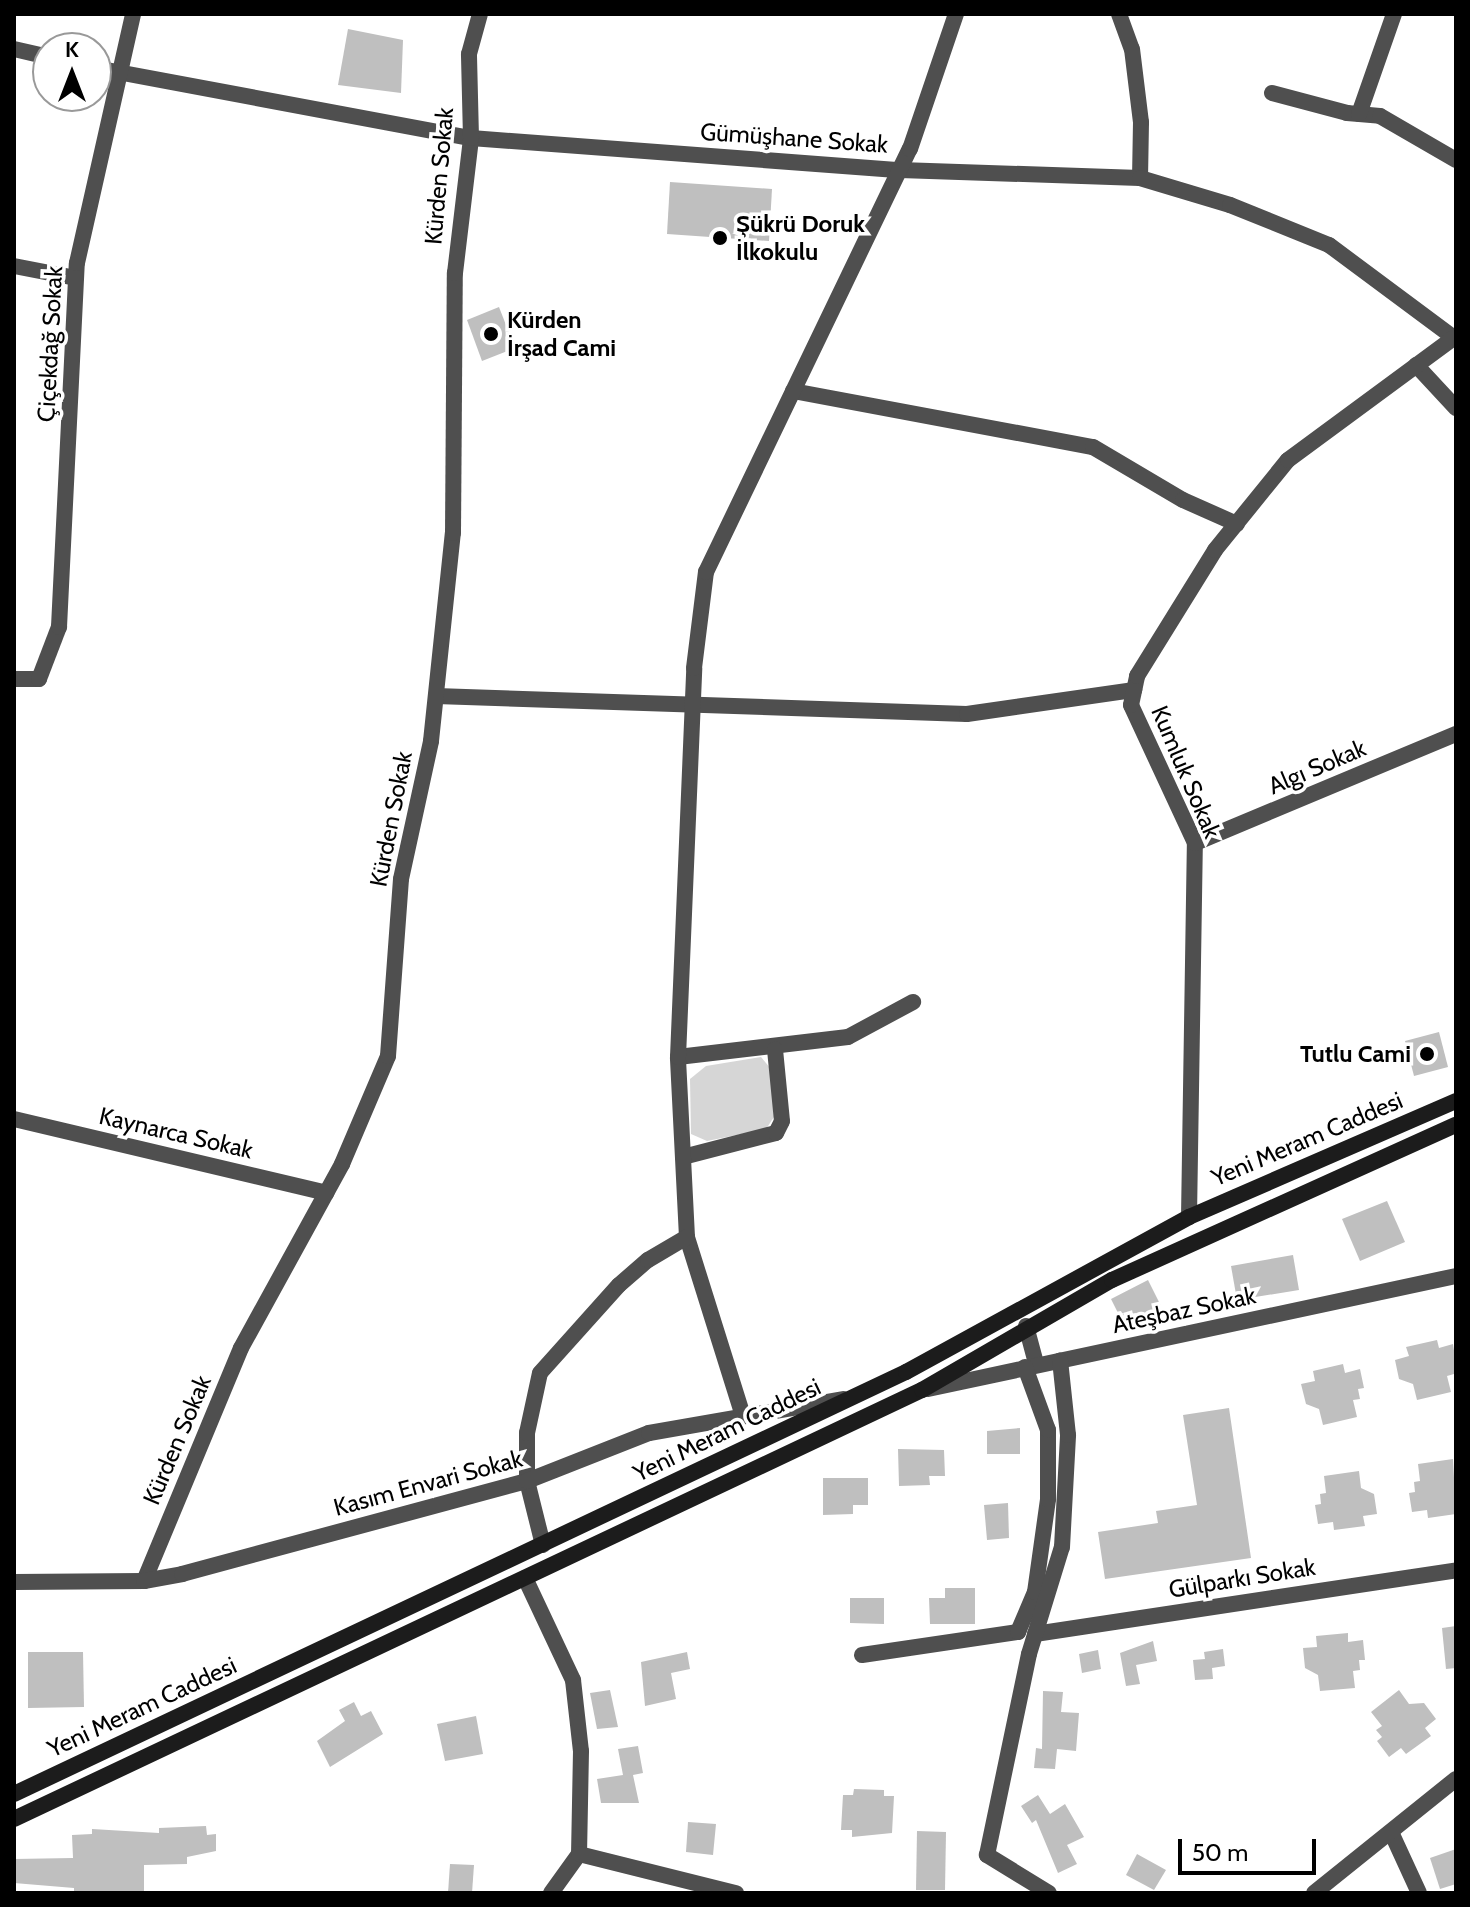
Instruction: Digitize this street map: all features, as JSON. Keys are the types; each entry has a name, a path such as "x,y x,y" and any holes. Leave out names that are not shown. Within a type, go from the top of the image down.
{"main road":[{"name":"Yeni Meram Caddesi","path":"14,1794 848,1399 1189,1217 1456,1101"},
{"name":"Yeni Meram Caddesi","path":"14,1819 922,1390 1026,1326 1192,1242 1456,1125"}],"street":[{"name":"Çiçekdağ Sokak","path":"14,679 39,679 59,627 76,278 133,14"},
{"name":"Kürden Sokak","path":"144,1581 241,1348 326,1193 388,1056 401,879 436,696 453,533 455,273 471,138 469,54 480,14"},
{"path":"743,1416 687,1237 678,1057 694,704 706,572 900,170 956,14"},
{"path":"1119,14 1132,49 1139,108 1140,178"},
{"path":"1359,114 1394,14"},
{"name":"Gümüşhane Sokak","path":"112,71 471,138 900,170 1140,178 1230,205 1329,245 1455,336"},
{"path":"1272,93 1359,114 1380,116 1456,160"},
{"path":"14,266 76,278"},
{"name":"Kumluk Sokak","path":"1189,1217 1195,843 1131,705 1137,676 1237,524 1288,460 1455,336"},
{"path":"1416,365 1456,408"},
{"path":"793,391 1093,447 1183,500 1237,524"},
{"path":"436,696 967,714 1134,690"},
{"name":"Algı Sokak","path":"1195,843 1456,734"},
{"path":"678,1057 775,1049 848,1037 913,1002"},
{"path":"683,1157 776,1133 782,1121 775,1049"},
{"name":"Kaynarca Sokak","path":"14,1119 326,1193"},
{"path":"543,1545 527,1481 527,1433 540,1373 619,1285 648,1260 687,1237"},
{"name":"Ateşbaz Sokak","path":"922,1390 1456,1276"},
{"path":"862,1655 1018,1632 1035,1592 1048,1499 1048,1430 1030,1366 1026,1326"},
{"path":"1049,1893 987,1855 1035,1634 1062,1547 1068,1435 1060,1360"},
{"name":"Kasım Envari Sokak","path":"14,1582 144,1581 527,1481 649,1433 848,1399"},
{"name":"Gülparkı Sokak","path":"1035,1634 1456,1570"},
{"path":"525,1578 573,1680 581,1751 579,1854 551,1893"},
{"path":"1314,1893 1456,1779"},
{"path":"1391,1832 1419,1893"},
{"path":"579,1854 736,1893"}],"shaded area":[{"path":"761,1057 771,1069 774,1117 766,1129 707,1141 691,1134 690,1079 706,1066"}],"building":[{"path":"348,29 403,40 401,93 338,85"},
{"path":"670,182 772,189 769,241 667,234"},
{"name":"Kürden İrşad Cami","path":"499,307 515,348 482,361 467,320"},
{"name":"Tutlu Cami","path":"1439,1032 1448,1067 1414,1076 1405,1041"},
{"path":"1387,1201 1405,1242 1360,1261 1342,1219"},
{"path":"1293,1255 1299,1290 1237,1300 1231,1266"},
{"path":"1148,1280 1161,1306 1151,1311 1154,1318 1137,1326 1134,1320 1124,1325 1111,1299"},
{"path":"1437,1340 1439,1348 1453,1344 1456,1364 1454,1374 1447,1376 1451,1392 1417,1400 1413,1384 1399,1379 1395,1360 1409,1356 1406,1347"},
{"path":"1343,1364 1345,1373 1360,1369 1364,1388 1358,1389 1360,1399 1353,1400 1357,1417 1323,1425 1319,1409 1306,1404 1301,1384 1315,1381 1313,1371"},
{"path":"1229,1408 1251,1558 1105,1579 1098,1532 1158,1523 1156,1511 1197,1505 1183,1415"},
{"path":"1020,1428 1020,1454 987,1454 987,1431"},
{"path":"898,1449 944,1450 945,1476 929,1476 930,1485 899,1486"},
{"path":"1453,1459 1456,1514 1428,1518 1427,1510 1412,1512 1409,1493 1415,1492 1414,1482 1420,1481 1418,1464"},
{"path":"1359,1471 1361,1488 1374,1494 1377,1514 1363,1516 1365,1526 1334,1530 1333,1522 1318,1524 1315,1505 1321,1504 1320,1494 1326,1493 1324,1476"},
{"path":"823,1478 868,1478 868,1505 853,1505 853,1514 823,1515"},
{"path":"1008,1503 1009,1538 987,1540 984,1505"},
{"path":"945,1588 975,1588 975,1624 930,1624 929,1598 945,1598"},
{"path":"850,1598 884,1598 884,1624 850,1623"},
{"path":"1456,1626 1456,1668 1446,1669 1442,1628"},
{"path":"1348,1633 1348,1642 1363,1640 1365,1660 1359,1660 1360,1670 1353,1671 1355,1688 1320,1691 1318,1675 1305,1668 1303,1648 1317,1647 1316,1636"},
{"path":"1153,1641 1157,1661 1136,1665 1140,1684 1126,1686 1120,1653"},
{"path":"1223,1649 1225,1666 1212,1668 1213,1679 1195,1680 1193,1660 1205,1659 1204,1652"},
{"path":"1098,1650 1101,1669 1082,1673 1079,1654"},
{"path":"28,1652 83,1652 84,1707 28,1708"},
{"path":"687,1652 690,1669 671,1673 676,1699 645,1706 641,1662"},
{"path":"610,1690 618,1727 597,1729 590,1693"},
{"path":"1399,1690 1409,1704 1424,1703 1436,1719 1425,1728 1431,1736 1406,1754 1401,1748 1389,1757 1377,1741 1382,1737 1376,1730 1382,1726 1371,1712"},
{"path":"1043,1691 1063,1692 1061,1712 1079,1713 1076,1751 1057,1749 1055,1769 1034,1768 1036,1748 1042,1749"},
{"path":"354,1702 361,1716 371,1711 383,1734 330,1767 317,1741 345,1721 339,1710"},
{"path":"476,1716 483,1754 445,1761 437,1724"},
{"path":"638,1746 643,1773 633,1775 639,1803 601,1803 597,1779 623,1775 618,1749"},
{"path":"854,1789 884,1790 884,1796 894,1796 892,1833 852,1837 852,1830 841,1830 843,1795 853,1795"},
{"path":"1038,1795 1050,1814 1065,1804 1084,1837 1067,1845 1077,1864 1058,1873 1036,1820 1032,1823 1021,1806"},
{"path":"688,1822 716,1824 713,1855 686,1852"},
{"path":"206,1826 207,1835 216,1834 216,1851 187,1857 187,1864 144,1865 144,1893 74,1893 74,1888 14,1883 14,1859 73,1858 72,1835 92,1834 92,1829 159,1833 159,1828"},
{"path":"917,1831 946,1832 945,1890 916,1890"},
{"path":"1456,1849 1456,1884 1440,1889 1430,1858"},
{"path":"1137,1854 1166,1870 1154,1890 1126,1875"},
{"path":"450,1864 474,1865 472,1893 448,1893"}],"place":[{"name":"Şükrü Doruk İlkokulu","path":"720,238"},
{"name":"Kürden İrşad Cami","path":"491,334"},
{"name":"Tutlu Cami","path":"1427,1054"}]}
